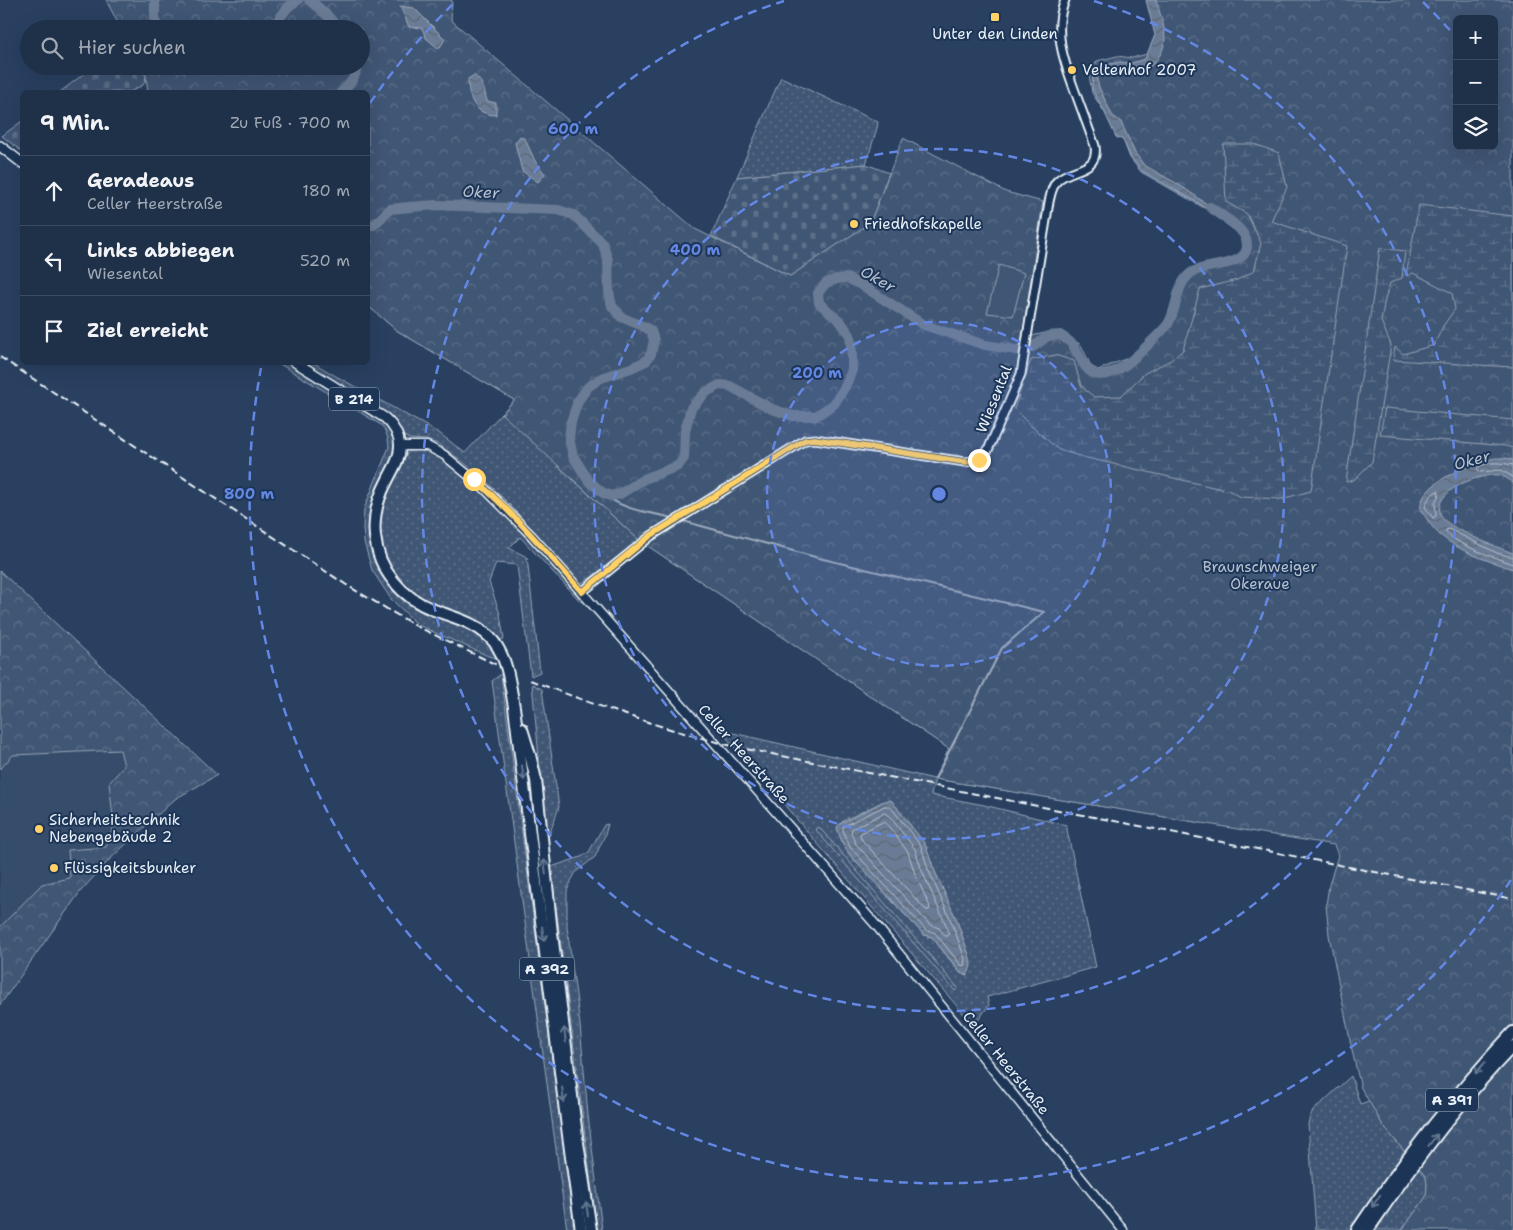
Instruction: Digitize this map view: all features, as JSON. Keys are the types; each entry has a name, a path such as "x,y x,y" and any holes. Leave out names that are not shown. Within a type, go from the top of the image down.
{"highway":[{"path":"400,446 398,460 383,488 376,509 374,532 380,559 391,579 411,599 473,625 494,642 506,668 514,707"},
{"name":"A 392","path":"514,707 534,772 569,1071 591,1230"},
{"name":"A 392","path":"514,707 581,1230"},
{"name":"A 391","path":"1368,1230 1400,1176 1444,1110 1513,1032"},
{"name":"A 391","path":"1357,1230 1400,1176 1490,1070 1513,1046"}],"main road":[{"path":"0,146 20,161"},
{"name":"B 214","path":"299,365 385,418 397,432 400,446"},
{"name":"Celler Heerstraße","path":"400,446 428,446 435,449 456,464 504,507 582,592 887,938 1123,1230"}],"street":[{"name":"Wiesental","path":"582,592 650,536 805,440 815,439 965,462 979,460 988,450 1018,382 1024,361 1053,187 1060,178 1091,163 1096,154 1095,146 1060,46 1059,27 1065,0"}],"shaded area":[{"path":"0,571 217,775 175,799 110,859 80,892 0,1005"}],"green space":[{"name":"Braunschweiger Okeraue","path":"106,0 452,0 451,20 695,229 790,276 870,223 903,138 1006,192 1043,202 1022,338 1045,333 1062,332 1081,345 1091,366 1098,370 1130,357 1166,324 1180,281 1195,267 1228,262 1244,251 1242,236 1206,209 1141,172 1130,158 1124,142 1092,93 1089,75 1097,61 1117,56 1132,58 1147,54 1157,36 1148,0 1513,0 1513,1230 1402,1230 1426,1197 1426,1177 1384,1127 1361,1088 1329,935 1326,905 1329,885 1338,855 1334,845 935,779 949,749 639,540 502,414 514,400 396,330 370,308 370,90 148,90 146,75 370,75 370,20 116,20"},
{"path":"82,75 146,76 143,85 134,90 63,90"},
{"path":"781,77 878,122 866,164 737,177"},
{"path":"20,122 20,150 2,136"},
{"path":"1223,144 1254,144 1279,153 1287,187 1271,221 1347,246 1311,491 1281,499 1241,497 1230,491 1059,450 1014,409 1031,360 1055,355 1074,361 1081,386 1094,397 1121,396 1145,373 1171,360 1183,350 1200,289 1237,280 1254,271 1261,243 1247,214 1226,202"},
{"path":"866,164 889,173 870,223 790,276 711,236 737,177"},
{"path":"1419,205 1513,216 1513,367 1393,360 1395,347 1403,354 1434,345 1443,326 1455,309 1452,293 1413,273 1406,276"},
{"path":"454,219 558,466 639,540 580,584 511,506 485,480 463,462 438,444 426,440 409,439 404,436 393,419 384,412 304,365 317,365 439,433 465,453 514,400 396,330 370,308 370,304"},
{"path":"1380,248 1405,251 1402,278 1390,283 1381,321 1391,345 1372,462 1354,480 1346,482"},
{"path":"999,265 1024,273 1013,316 987,313"},
{"path":"281,365 290,365 386,425 393,438 394,455 376,494 372,547 379,569 390,584 476,631 492,645 497,658 488,656 418,625 391,599 372,570 364,542 364,509 389,447 388,438 381,425"},
{"path":"1385,408 1513,420 1513,448 1380,435"},
{"path":"417,449 431,450 442,457 491,499 583,600 581,602 520,537 509,548 527,557 540,672 531,676 517,565 496,563 489,582 500,614 504,639 500,640 482,624 443,606 419,599 397,581 382,551 377,516 388,486 407,454"},
{"path":"683,521 1202,823 935,779 931,795 984,805 1066,825 1096,967 987,997 989,1005 974,1026 720,730 934,779 949,749 648,546","holes":["891,800 925,844 970,958 961,974 932,937 924,935 851,857 842,841 839,828 843,821 884,801"]},
{"path":"0,571 217,775 175,799 110,859 80,892 0,1005 0,927 42,884 70,878 68,850 106,847 114,825 109,783 124,766 120,750 13,755 0,769"},
{"path":"501,674 575,1230 567,1230 492,681"},
{"path":"532,684 542,689 559,807 547,841"},
{"path":"608,824 595,857 576,872 567,891 567,927 580,1025 588,1115 602,1230 597,1230 551,867 581,857 589,852 604,825"},
{"path":"819,827 958,988 955,991 815,829"},
{"path":"1351,1076 1360,1104 1369,1101 1384,1127 1426,1177 1426,1197 1402,1230 1316,1230 1308,1124 1313,1111"}],"water":[{"path":"1146,0 1156,0 1164,26 1165,42 1158,58 1151,66 1134,76 1124,74 1114,68 1107,70 1098,76 1099,87 1112,115 1121,122 1135,153 1144,165 1181,186 1238,226 1142,171 1130,156 1123,140 1116,137 1094,93 1092,88 1093,75 1101,66 1120,62 1131,63 1145,59 1155,35"},
{"path":"400,6 414,8 445,39 439,49 426,38 422,28 409,27"},
{"path":"474,75 484,89 487,101 496,103 496,115 483,112 474,105 469,93 468,79"},
{"path":"520,136 525,139 535,161 545,174 538,182 522,171 515,143"},
{"path":"1495,458 1513,460 1513,483 1500,475 1492,475 1470,480 1459,485 1443,498 1440,507 1441,516 1445,521 1463,532 1513,553 1513,569 1455,546 1436,531 1420,509 1423,498 1428,490 1445,477 1476,463"},
{"path":"891,800 925,844 970,958 971,966 967,975 962,974 932,937 924,935 846,850 838,832 837,827 840,824 884,801"}],"waterway":[{"name":"Oker","path":"155,0 155,20"},
{"name":"Oker","path":"278,20 289,6 298,0"},
{"name":"Oker","path":"309,0 331,20"},
{"name":"Oker","path":"343,90 350,84 355,75"},
{"name":"Oker","path":"370,225 374,225 390,209 410,207 436,205 558,210 574,215 603,244 608,260 609,292 612,306 621,317 651,331 654,340 651,354 646,361 601,378 588,387 578,401 571,422 569,438 573,456 588,480 603,493 611,496 620,494 644,479 678,466 684,458 685,431 691,408 705,393 719,385 730,386 772,409 793,416 816,416 834,404 846,385 852,370 850,335 840,321 819,303 818,293 826,283 837,279 847,278 863,286 924,325 985,345 1016,350 1033,347 1048,336 1060,335 1070,342 1091,372 1103,375 1120,369 1136,357 1168,324 1174,311 1179,290 1191,273 1237,260 1246,251 1247,244 1241,231 1210,207"},
{"path":"603,493 610,499 627,507 672,518"},
{"path":"683,521 819,558 1044,612 1002,648 935,779"}],"railway":[{"path":"0,357 348,586 416,626 501,667"},
{"path":"530,680 634,718 741,748 1513,899"}],"place":[{"name":"Unter den Linden","path":"995,17"},
{"name":"Veltenhof 2007","path":"1072,70"},
{"name":"Friedhofskapelle","path":"854,224"},
{"name":"Sicherheitstechnik Nebengebäude 2","path":"39,829"},
{"name":"Flüssigkeitsbunker","path":"54,868"}],"route":[{"path":"474,479 498,500 582,592 650,536 801,441 810,438 965,462 979,460"}]}
